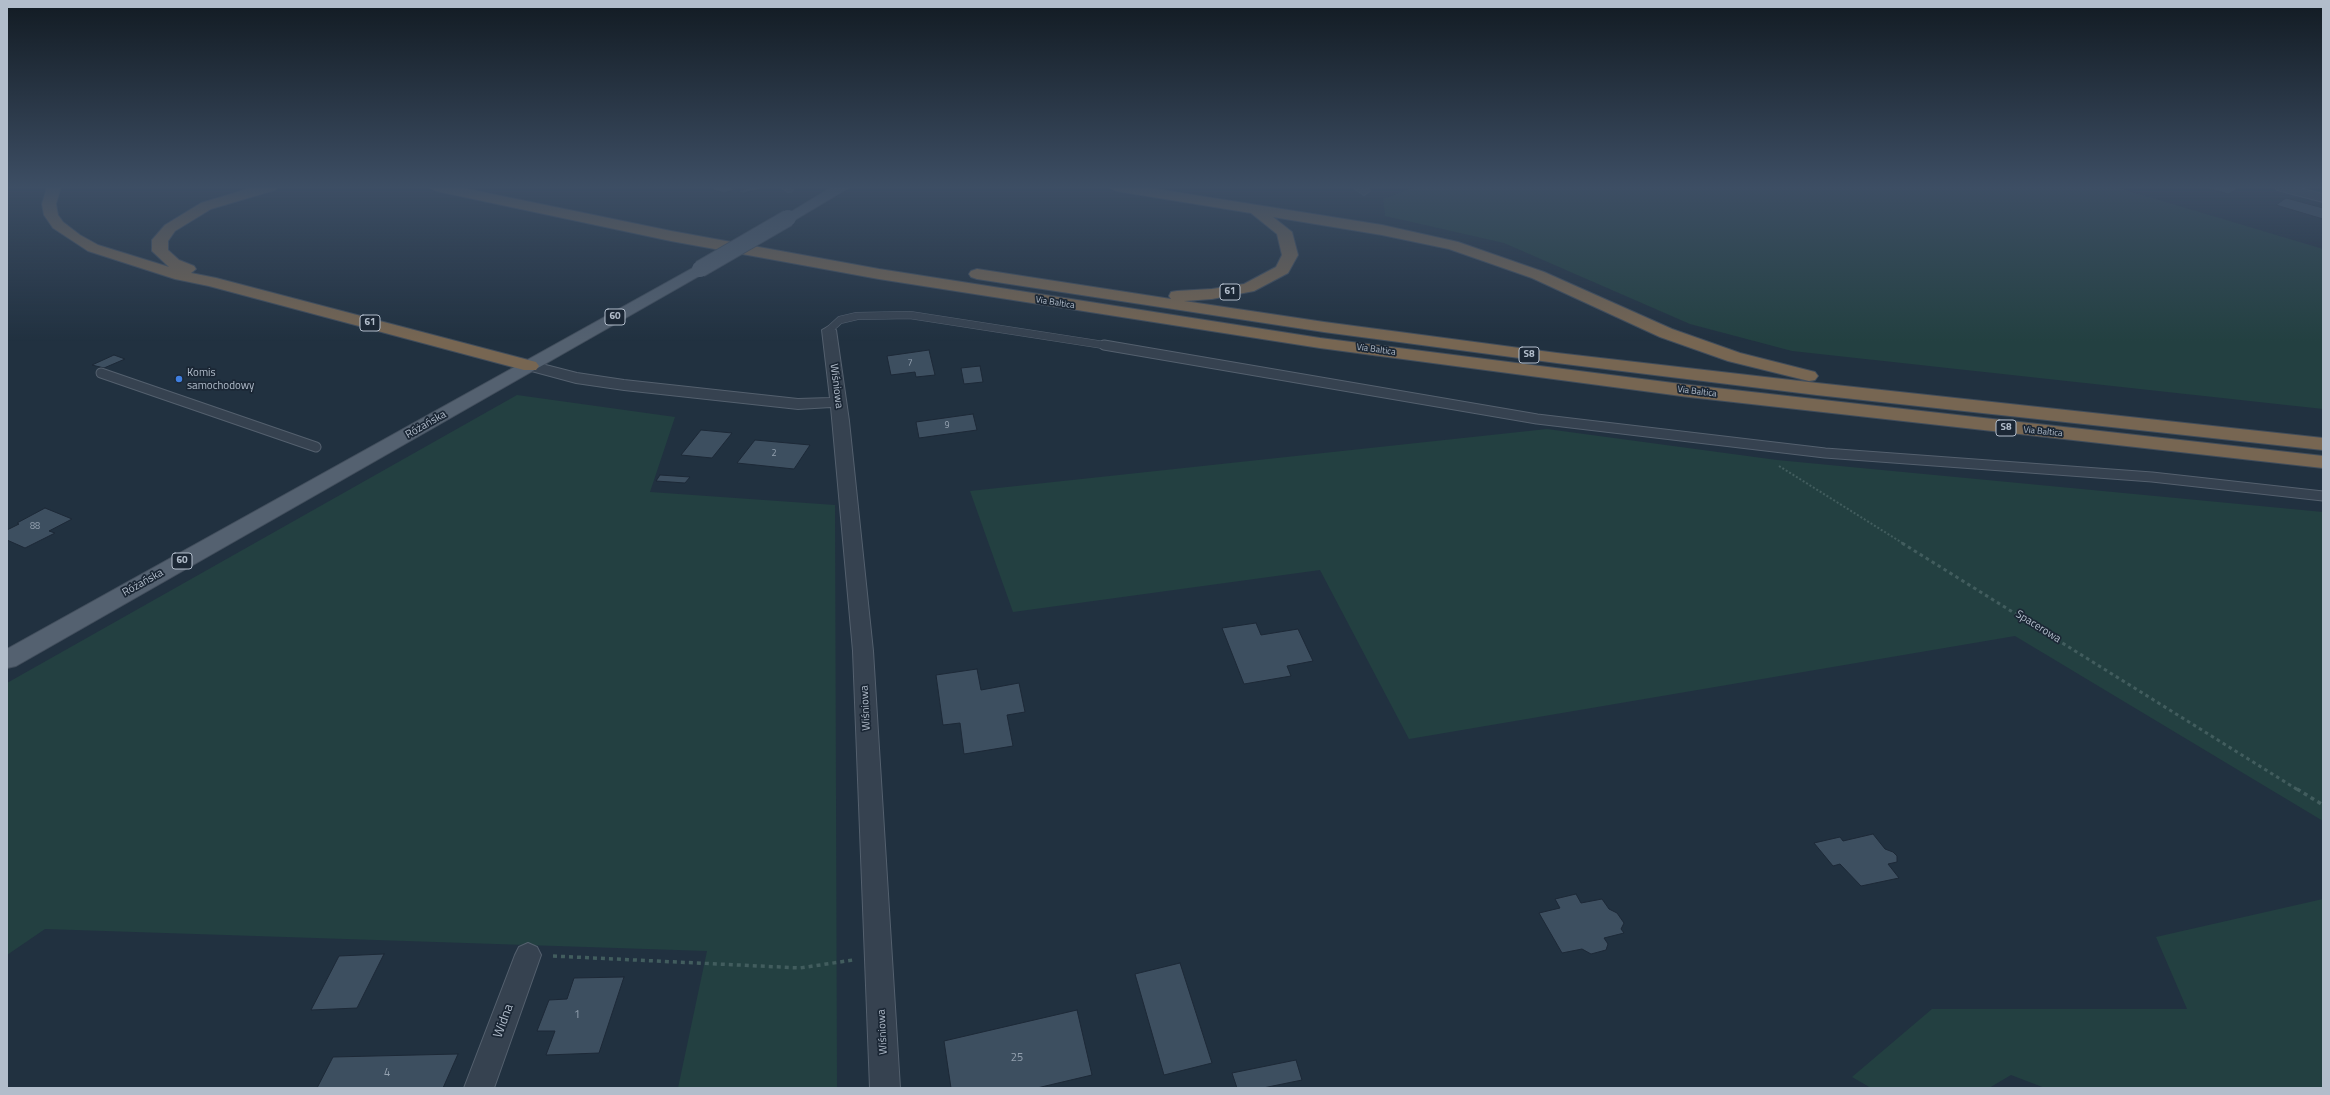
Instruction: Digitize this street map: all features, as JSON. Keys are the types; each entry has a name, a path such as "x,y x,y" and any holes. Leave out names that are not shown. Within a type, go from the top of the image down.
{"highway":[{"name":"61","path":"75,238 93,248 181,276 210,281 530,366"},
{"path":"162,238 160,240 160,251 173,263 197,273 210,281"},
{"name":"Via Baltica","path":"683,238 871,272 1320,343 1689,391 2323,462"},
{"path":"770,238 870,257"},
{"name":"61","path":"1093,293 1175,296 1204,295 1248,288 1269,278 1287,264 1290,255 1286,238"},
{"path":"1420,238 1453,245 1538,275 1651,327 1734,357 1785,371 1967,406"},
{"name":"Via Baltica","path":"893,261 1093,293 1550,357 1967,406 2323,444"}],"main road":[{"name":"Różańska","path":"7,660 530,366 753,238"}],"street":[{"name":"Wiśniowa","path":"829,330 838,402 863,652 880,956 885,1088"},
{"path":"530,366 576,378 624,385 798,404 838,402"},
{"name":"Widna","path":"479,1088 528,955"}],"lane":[{"path":"829,330 840,320 857,316 895,314 923,317 1096,344 1537,419 1825,453 2152,477 2323,496"},
{"path":"101,373 316,447"}],"path":[{"name":"Spacerowa","path":"1757,445 1763,454 1778,465 2323,805"},
{"path":"528,955 800,968 880,956"}],"green space":[{"path":"1482,238 2287,238 2323,249 2323,409 1792,351 1690,324 1504,243"},
{"path":"517,395 675,417 650,492 835,505 837,1088 678,1088 707,951 45,929 7,955 7,683"},
{"path":"1547,429 1777,460 2323,512 2323,821 2015,636 1409,739 1320,570 1013,612 970,491"},
{"path":"2323,899 2323,1088 2045,1088 2011,1075 1989,1088 1871,1088 1852,1077 1932,1009 2187,1009 2156,937"}],"building":[{"path":"929,350 935,375 916,377 915,372 891,375 887,356"},
{"path":"114,355 125,359 104,368 92,365"},
{"path":"980,366 983,382 964,384 961,368"},
{"path":"973,414 977,430 919,438 916,422"},
{"path":"701,430 732,433 712,458 681,455"},
{"path":"755,440 810,445 794,469 737,463"},
{"path":"660,475 690,477 685,483 656,481"},
{"path":"45,508 72,519 49,531 55,533 25,548 7,540 7,530"},
{"path":"1256,623 1261,635 1298,629 1313,661 1287,666 1291,676 1244,684 1222,628"},
{"path":"977,669 981,690 1019,683 1025,712 1007,715 1013,746 964,754 960,723 943,725 936,675"},
{"path":"1873,834 1885,849 1893,852 1897,856 1897,862 1888,864 1899,878 1861,886 1840,864 1833,866 1814,843 1840,837 1843,841"},
{"path":"1576,894 1581,903 1602,899 1609,909 1617,913 1624,923 1621,929 1624,933 1604,938 1608,944 1606,950 1591,954 1582,949 1562,953 1539,913 1560,908 1555,899"},
{"path":"384,954 357,1008 311,1010 339,956"},
{"path":"1180,963 1212,1063 1164,1075 1135,974"},
{"path":"624,977 599,1053 546,1055 555,1031 537,1031 549,1000 567,999 574,978"},
{"path":"1077,1010 1092,1075 1037,1088 951,1088 944,1041"},
{"path":"458,1054 443,1088 317,1088 333,1057"},
{"path":"1296,1060 1302,1080 1263,1088 1237,1088 1232,1073"}],"place":[{"name":"Komis samochodowy","path":"179,379"}]}
